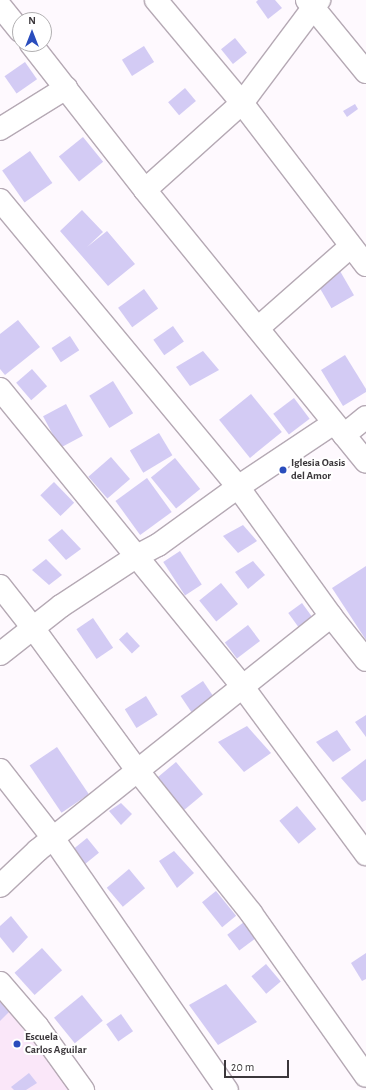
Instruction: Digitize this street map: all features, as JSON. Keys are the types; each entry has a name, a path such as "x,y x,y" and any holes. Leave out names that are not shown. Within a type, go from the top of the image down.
{"street":[{"path":"156,0 242,103 350,247 366,265"},
{"path":"145,190 242,103 313,2 366,72"},
{"path":"0,6 12,21"},
{"path":"37,52 145,190 366,462"},
{"path":"0,129 66,88"},
{"path":"0,200 238,487 330,616 366,660"},
{"path":"258,328 350,247"},
{"path":"0,389 242,686 366,854"},
{"path":"0,654 61,606 137,556 158,545 238,487 339,429 366,418"},
{"path":"0,586 33,628 137,770 251,913 366,1076"},
{"path":"0,886 53,838 330,616"},
{"path":"0,770 53,838 227,1090"},
{"path":"0,983 37,1026 83,1090"}],"shaded area":[{"name":"Escuela Carlos Aguilar","path":"0,999 68,1088 69,1090 0,1090"}],"building":[{"path":"258,0 275,0 282,8 268,19 256,2"},
{"path":"235,38 247,53 233,64 221,49"},
{"path":"144,46 154,62 132,76 122,60"},
{"path":"25,62 37,79 17,94 5,76"},
{"path":"185,88 196,101 179,115 168,102"},
{"path":"355,104 358,109 347,117 343,111"},
{"path":"83,137 103,162 79,181 59,157"},
{"path":"30,151 52,183 25,202 2,171"},
{"path":"82,210 103,232 87,247 107,231 135,264 108,286 60,231"},
{"path":"340,271 354,295 331,308 317,284"},
{"path":"144,289 158,308 132,327 118,308"},
{"path":"18,320 40,347 5,375 0,369 0,334"},
{"path":"173,326 184,342 164,355 153,340"},
{"path":"70,336 79,350 61,362 52,348"},
{"path":"203,351 219,370 190,386 176,367"},
{"path":"345,355 366,389 366,392 343,406 321,370"},
{"path":"32,369 47,386 31,400 16,383"},
{"path":"113,381 133,413 109,428 89,396"},
{"path":"251,394 282,432 250,458 219,420"},
{"path":"294,398 310,419 289,434 273,414"},
{"path":"66,404 83,436 60,448 43,416"},
{"path":"159,433 172,455 143,473 130,451"},
{"path":"111,457 130,479 107,499 88,477"},
{"path":"175,458 200,489 176,509 151,478"},
{"path":"147,478 172,512 140,535 115,501"},
{"path":"54,482 74,503 60,516 40,495"},
{"path":"243,525 257,541 238,553 223,536"},
{"path":"62,529 81,549 66,560 48,540"},
{"path":"180,551 202,585 185,595 163,562"},
{"path":"46,559 62,575 49,585 32,570"},
{"path":"253,561 265,575 248,589 235,572"},
{"path":"366,566 366,640 332,588"},
{"path":"221,583 238,604 216,622 199,601"},
{"path":"302,603 312,617 298,627 288,613"},
{"path":"93,618 113,648 97,659 76,629"},
{"path":"248,625 260,641 237,658 225,642"},
{"path":"127,632 140,646 132,653 119,640"},
{"path":"203,681 218,703 196,718 181,696"},
{"path":"146,696 158,715 136,728 125,709"},
{"path":"366,715 366,737 355,722"},
{"path":"247,726 271,753 244,772 218,742"},
{"path":"337,730 351,750 333,762 316,742"},
{"path":"57,747 89,794 62,813 30,765"},
{"path":"366,759 366,800 362,802 341,778"},
{"path":"176,762 203,794 184,810 157,778"},
{"path":"121,803 132,814 121,825 109,811"},
{"path":"297,806 316,829 299,844 279,821"},
{"path":"87,838 99,853 83,866 71,851"},
{"path":"174,851 194,873 177,888 159,861"},
{"path":"129,869 145,888 123,907 107,888"},
{"path":"216,891 236,916 222,927 202,902"},
{"path":"11,916 28,937 13,953 0,937 0,926"},
{"path":"244,922 256,938 239,951 227,935"},
{"path":"42,948 62,970 35,995 15,973"},
{"path":"366,953 366,979 362,981 351,963"},
{"path":"266,964 281,982 266,994 251,976"},
{"path":"226,984 257,1022 218,1045 189,1005"},
{"path":"82,995 103,1021 75,1043 54,1018"},
{"path":"0,1002 9,1012 0,1021"},
{"path":"121,1014 133,1031 118,1042 106,1024"},
{"path":"29,1073 37,1083 26,1090 14,1090 11,1087"}],"place":[{"name":"Iglesia Oasis del Amor","path":"283,470"},
{"name":"Escuela Carlos Aguilar","path":"17,1044"}]}
